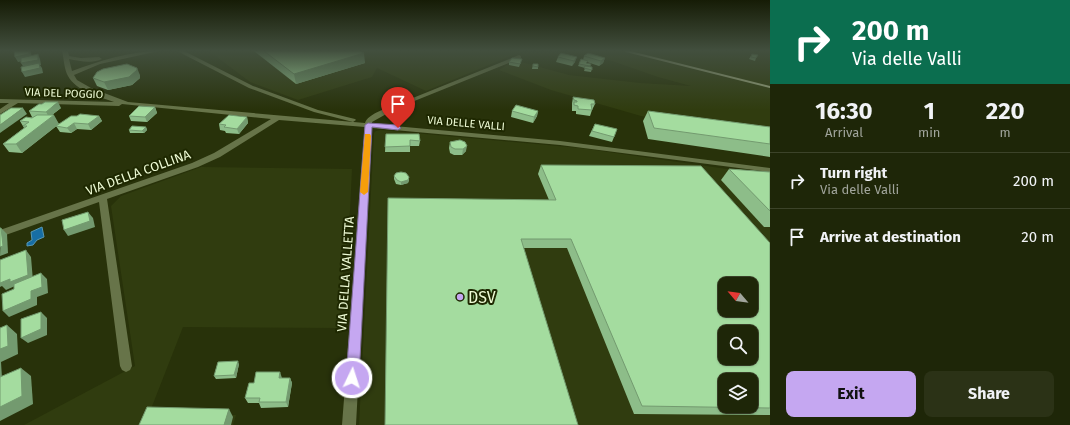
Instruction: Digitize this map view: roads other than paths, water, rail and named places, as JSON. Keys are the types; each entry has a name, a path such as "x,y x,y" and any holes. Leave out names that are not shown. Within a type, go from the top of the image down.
{"street":[{"name":"VIA DELLE VALLI","path":"71,71 75,80 90,89 128,104 586,146 770,170"},
{"path":"218,71 244,84 316,111 353,120 357,124"},
{"path":"368,125 369,121 382,112 485,71"},
{"name":"VIA DEL POGGIO","path":"0,101 128,104"},
{"path":"0,112 17,101"},
{"path":"308,121 314,117 316,111"},
{"name":"VIA DELLA COLLINA","path":"0,234 202,163 277,118"},
{"name":"VIA DELLA VALLETTA","path":"349,425 368,125"},
{"path":"103,199 126,366"}],"water":[{"path":"42,227 44,237 37,240 33,245 27,246 27,243 32,240 31,232"}],"railway":[{"path":"705,71 770,87"}],"place":[{"name":"DSV","path":"460,297"}]}
